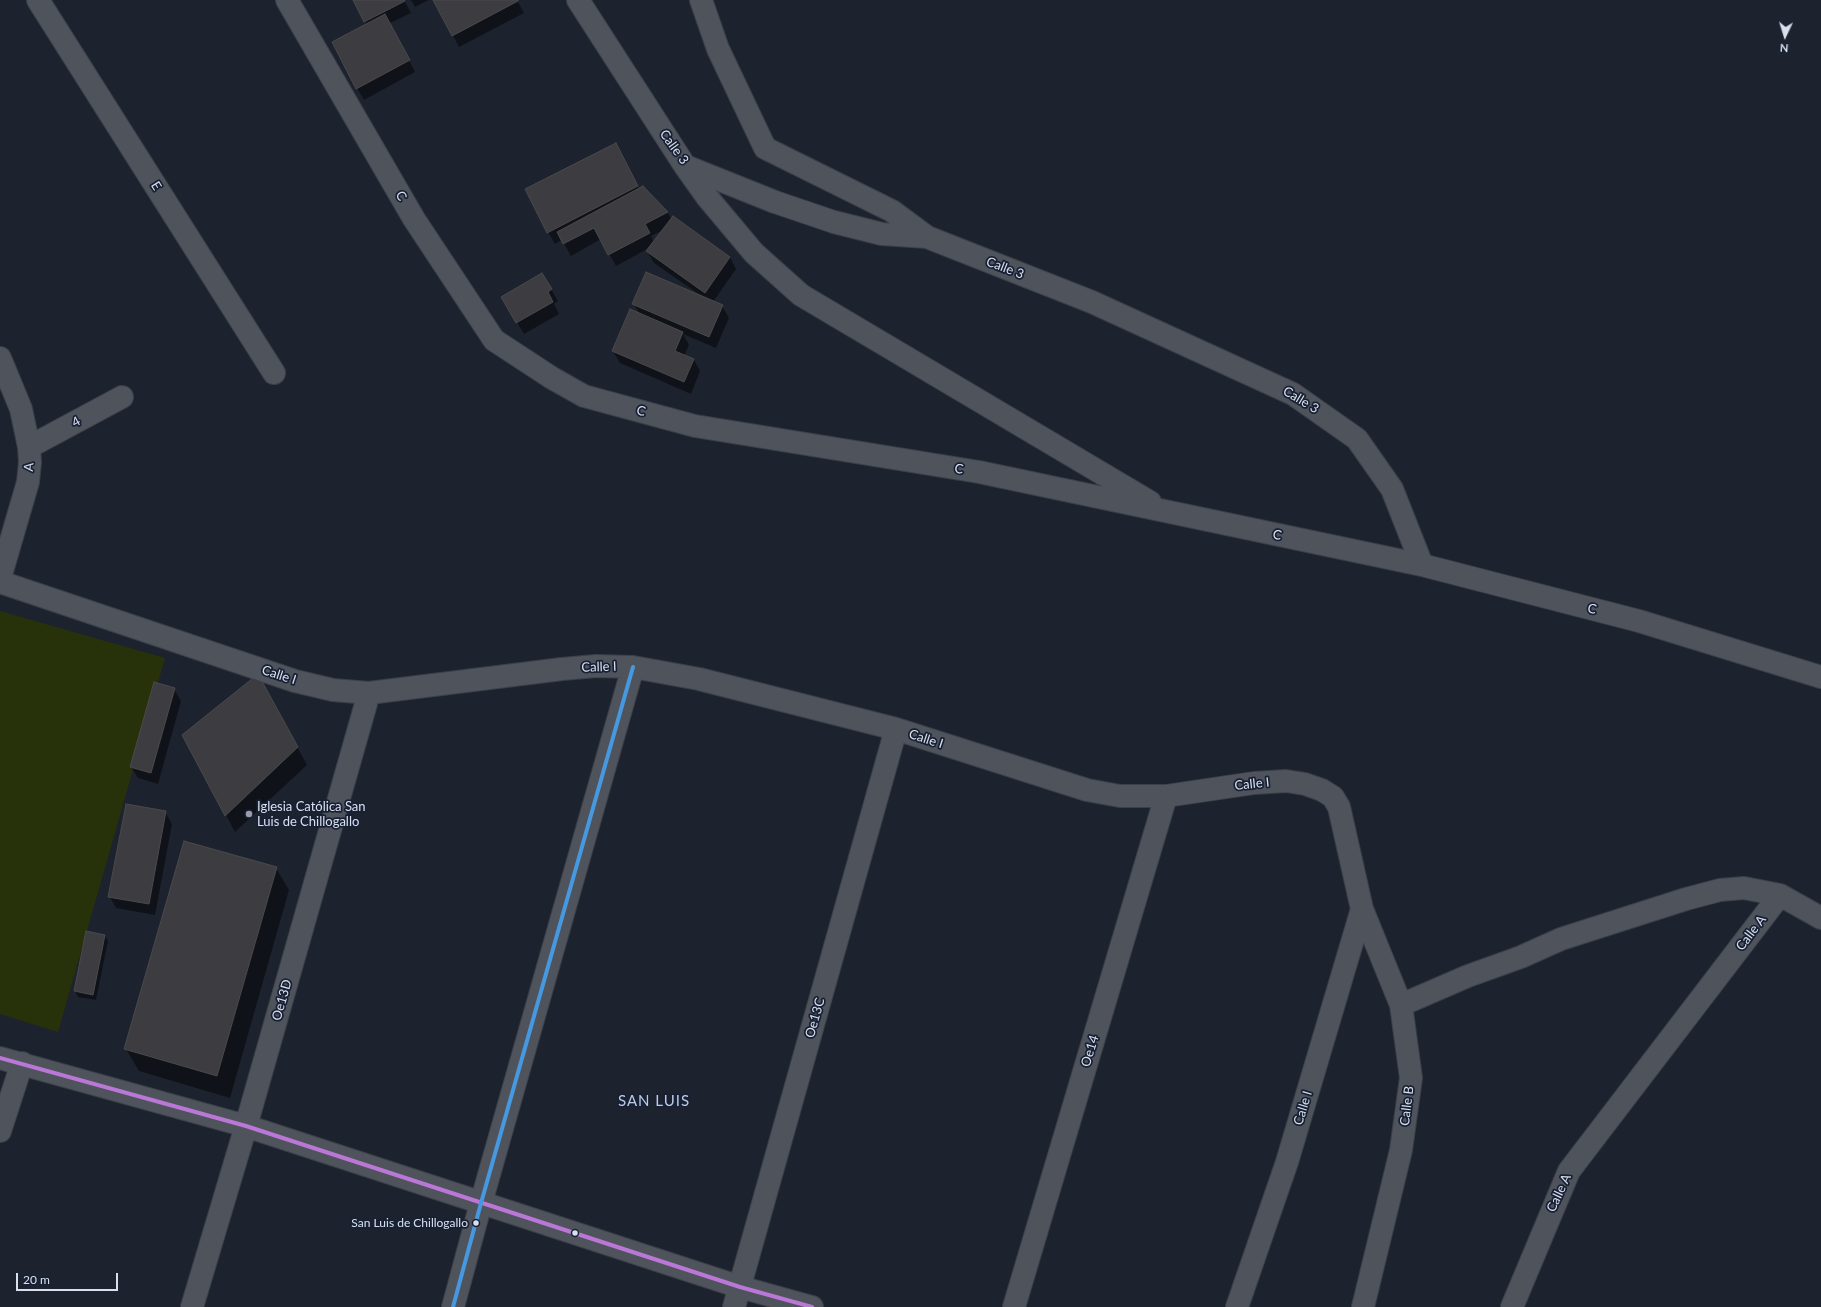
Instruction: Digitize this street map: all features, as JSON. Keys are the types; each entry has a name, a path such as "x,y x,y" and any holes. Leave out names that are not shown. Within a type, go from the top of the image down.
{"street":[{"name":"E","path":"38,0 274,373"},
{"name":"C","path":"287,0 414,219 494,340 552,378 584,396 695,426 979,472 1422,565 1639,621 1821,676"},
{"name":"Calle 3","path":"578,0 685,166 775,202 834,222 882,234 927,237 1092,302 1294,394 1357,439 1392,489 1422,565"},
{"path":"701,0 718,49 765,148 892,211 927,237"},
{"path":"685,166 707,196 754,253 801,295 1164,511"},
{"name":"A","path":"0,358 21,409 29,447 30,462 28,482 0,578"},
{"name":"4","path":"29,447 122,397"},
{"name":"Calle I","path":"0,582 295,681 333,690 369,693 562,669 596,666 633,667 699,679 896,729 1087,790 1120,796 1166,796 1254,783 1286,781 1305,784 1322,790 1333,797 1339,807 1362,909 1287,1162 1237,1307"},
{"path":"453,1307 481,1203 633,667"},
{"name":"Oe13D","path":"192,1307 246,1126 369,693"},
{"name":"Oe13C","path":"737,1297 896,729"},
{"name":"Oe14","path":"1014,1307 1166,796"},
{"path":"1402,1005 1468,976 1521,957 1561,939 1686,899 1720,890 1744,888 1780,895 1821,918"},
{"name":"Calle A","path":"1512,1307 1569,1171 1780,895"},
{"name":"Calle B","path":"1362,909 1402,1005 1411,1078 1401,1150 1363,1307"},
{"path":"0,1058 246,1126 481,1203 737,1297 812,1307"},
{"path":"0,1131 22,1063"}],"green space":[{"path":"0,611 165,658 58,1032 0,1014"}],"building":[{"path":"353,0 404,0 405,1 364,22"},
{"path":"433,0 518,0 518,1 452,36"},
{"path":"385,14 410,60 356,89 332,42"},
{"path":"616,143 638,186 547,233 525,189"},
{"path":"643,186 668,212 645,224 650,233 608,255 594,228 563,244 557,232"},
{"path":"673,216 730,257 705,293 646,251"},
{"path":"646,272 723,305 709,337 632,304"},
{"path":"542,273 552,289 548,292 553,302 516,323 501,297"},
{"path":"630,309 683,332 675,351 694,359 684,382 612,351"},
{"path":"258,674 298,747 225,816 182,735"},
{"path":"154,682 175,688 151,773 130,767"},
{"path":"126,804 166,811 149,904 108,897"},
{"path":"184,841 277,867 217,1076 124,1049"},
{"path":"86,931 105,935 93,995 74,991"}],"transit line":[{"path":"453,1307 481,1203 633,667"},
{"path":"0,1058 246,1126 740,1287 812,1307"}],"place":[{"name":"Iglesia Católica San Luis de Chillogallo","path":"249,814"},
{"name":"San Luis de Chillogallo","path":"476,1223"}],"district":[{"name":"SAN LUIS","path":"654,1101"}]}
